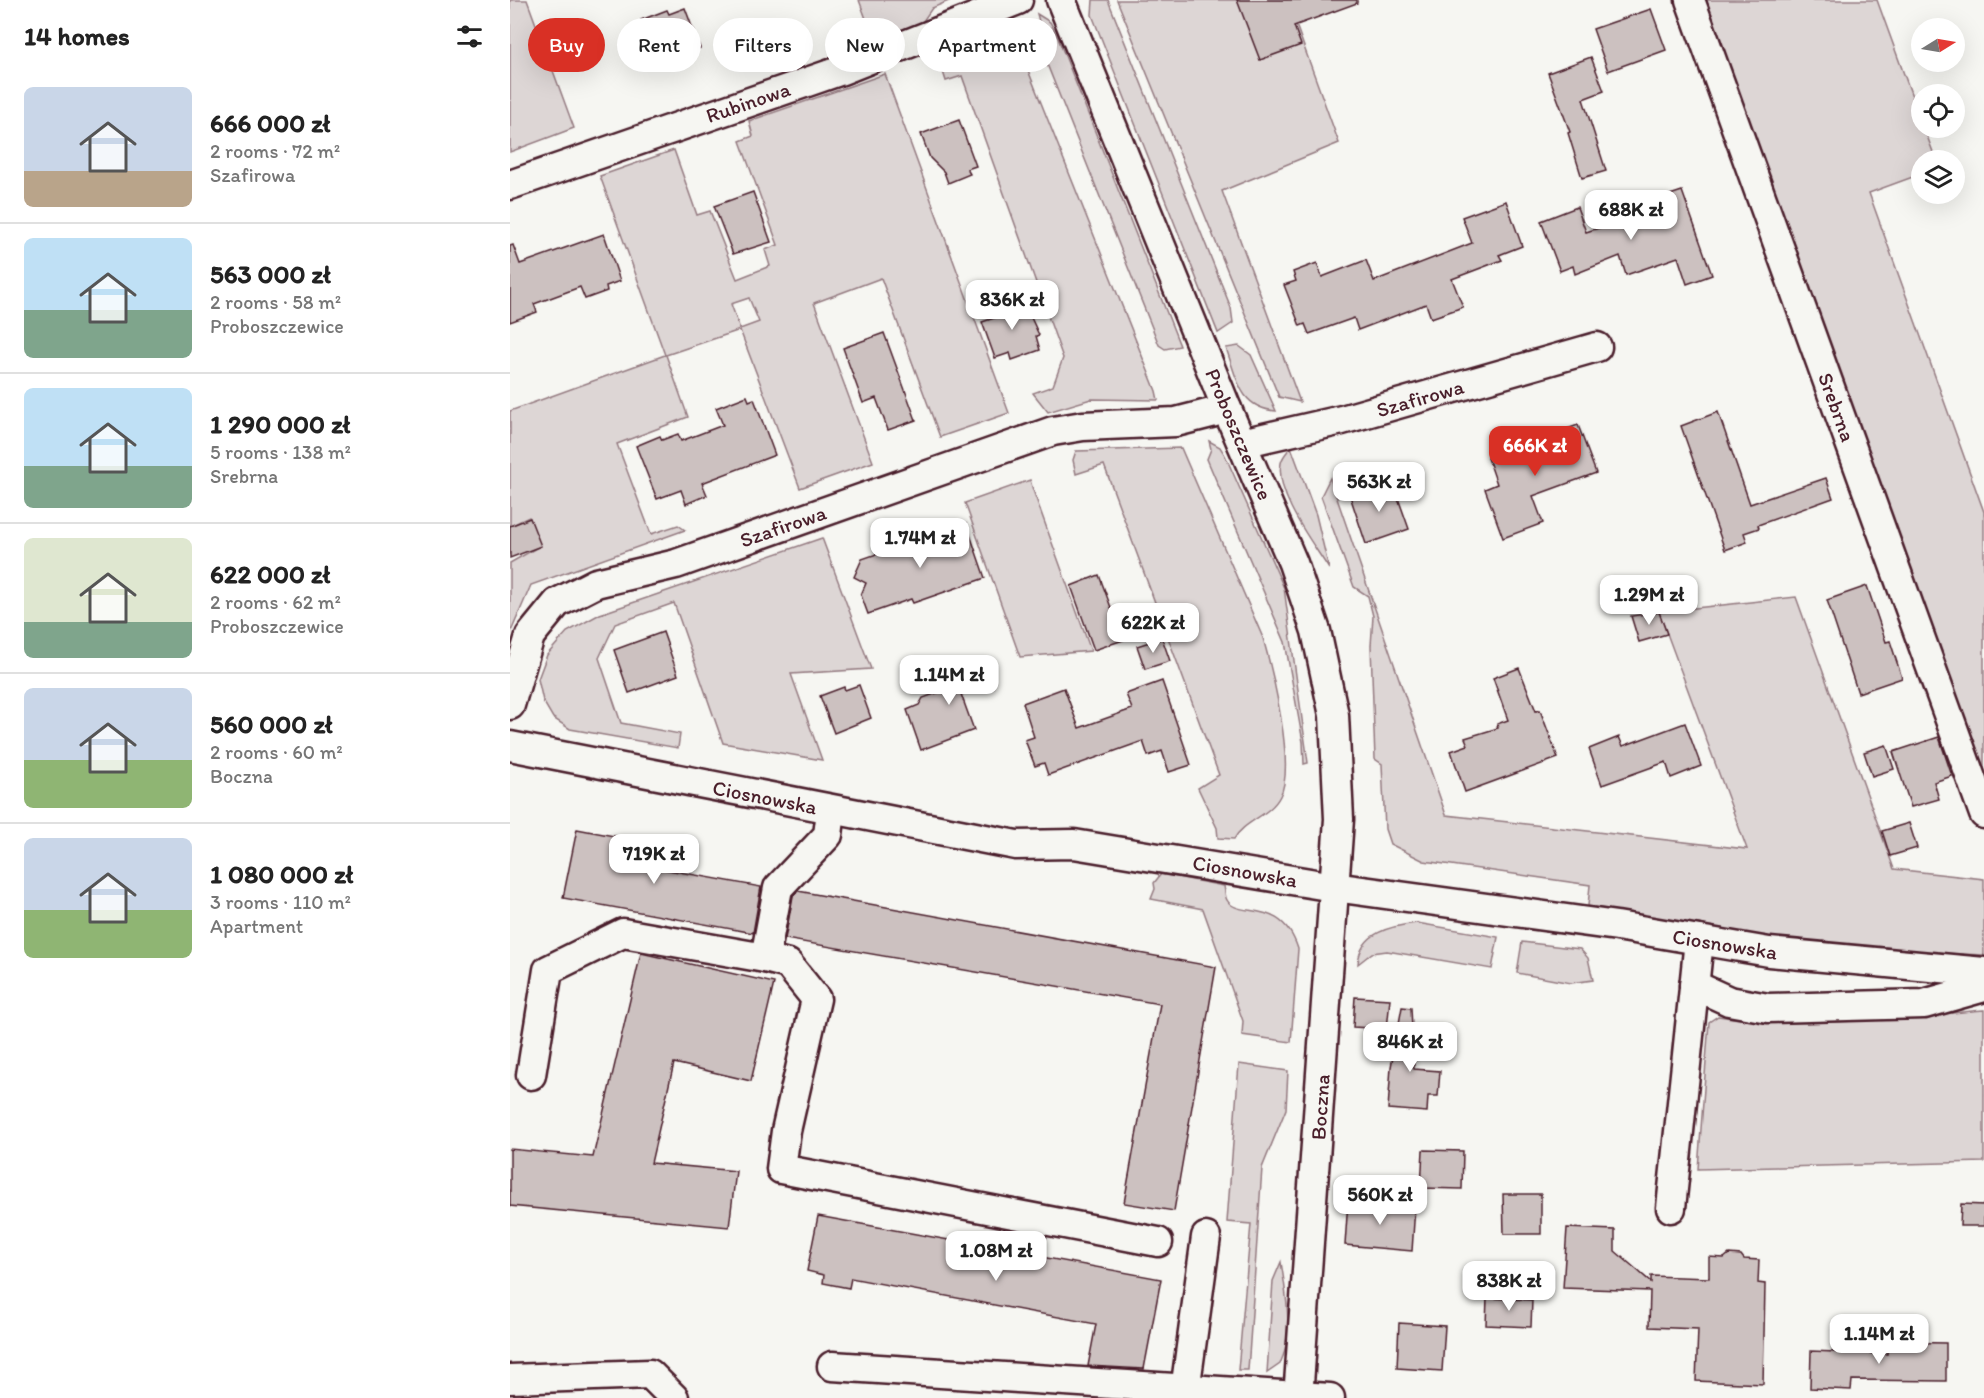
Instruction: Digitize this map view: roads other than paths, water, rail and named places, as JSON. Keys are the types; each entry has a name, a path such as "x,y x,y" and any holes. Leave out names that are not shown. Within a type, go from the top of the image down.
{"street":[{"name":"Rubinowa","path":"510,185 842,70 1018,0"},
{"name":"Proboszczewice","path":"1061,0 1227,409 1293,563 1323,658 1334,715 1339,781 1334,887"},
{"name":"Srebrna","path":"1690,0 1984,814"},
{"name":"Szafirowa","path":"1242,443 1342,420 1597,347"},
{"name":"Szafirowa","path":"510,705 530,636 557,603 596,583 676,564 1053,431 1083,426 1176,422 1227,409"},
{"name":"Ciosnowska","path":"510,746 831,811 1016,845 1074,844 1334,887 1802,956 1984,972"},
{"path":"765,958 778,888 828,835 831,811"},
{"name":"Boczna","path":"1298,1398 1334,887"},
{"path":"531,1075 548,970 623,933 788,964 816,999 786,1131 781,1169 1158,1242"},
{"path":"1671,1208 1699,940"},
{"path":"1694,985 1729,1001 1768,1008 1924,1004 1984,987"},
{"path":"1185,1394 1206,1237"},
{"path":"832,1366 1185,1394 1330,1398"},
{"path":"510,1379 650,1374 674,1398"}]}
